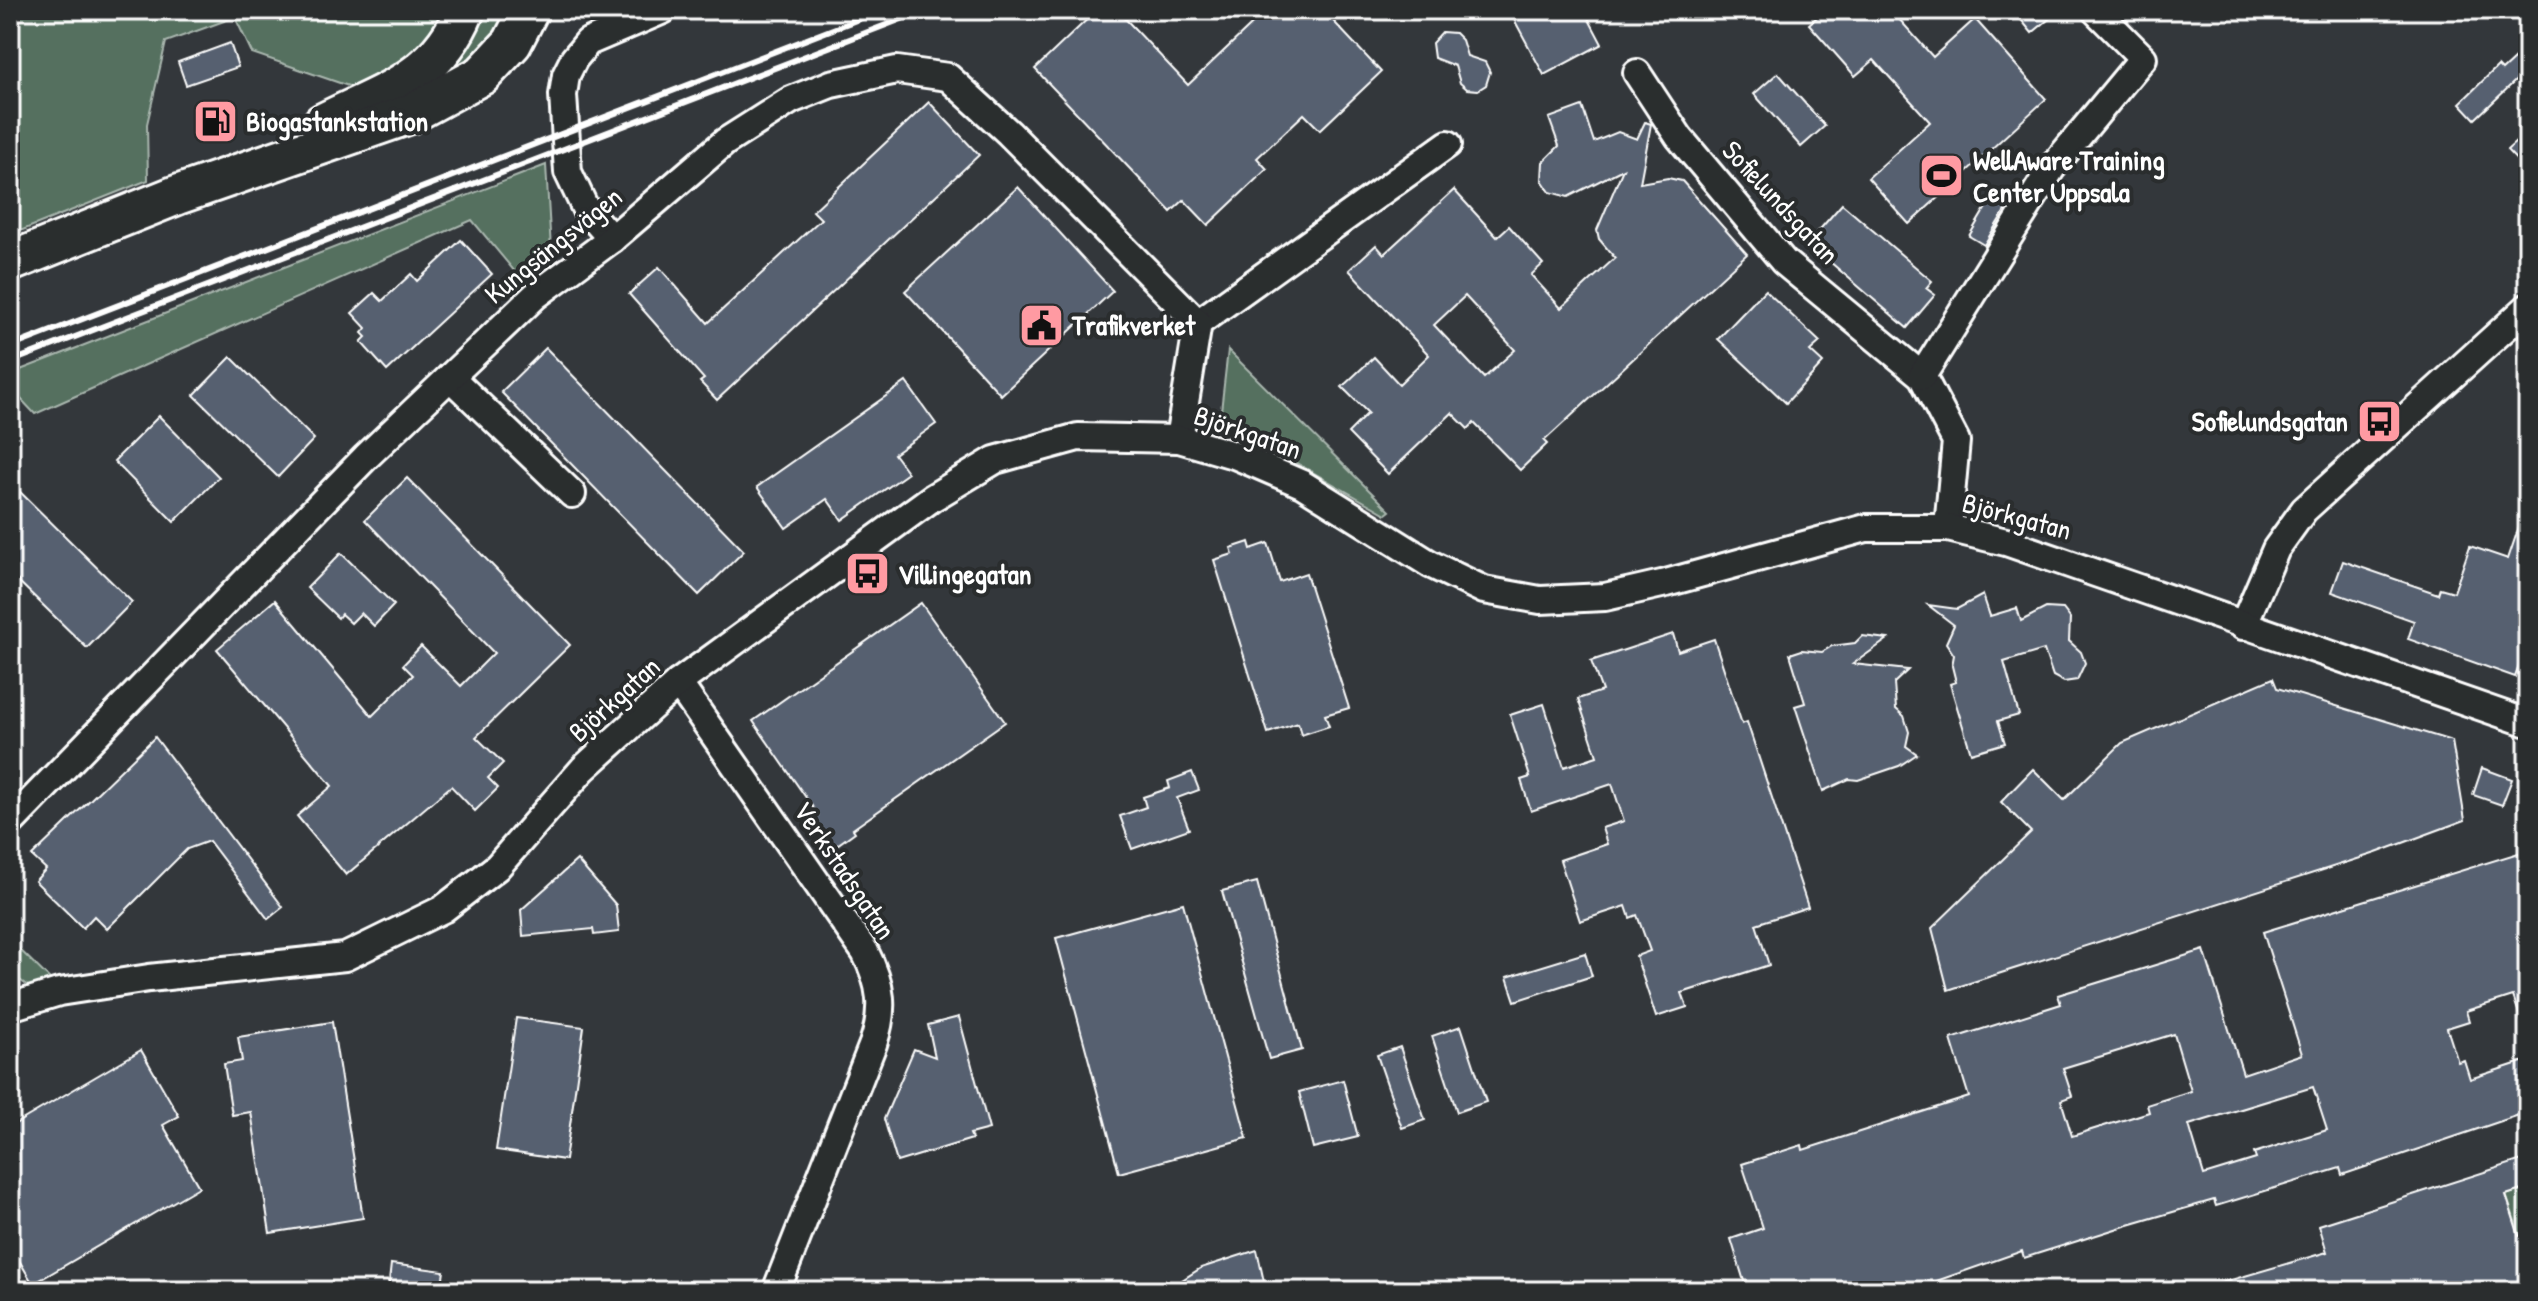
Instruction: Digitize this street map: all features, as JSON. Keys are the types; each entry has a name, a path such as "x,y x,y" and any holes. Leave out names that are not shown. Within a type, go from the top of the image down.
{"main road":[{"path":"177,195 412,81 437,57 457,30 465,10"},
{"path":"10,262 177,195 410,114 482,75 512,43 529,10"}],"street":[{"path":"612,239 586,210 568,172 563,95 566,75 588,42 663,10"},
{"path":"1922,376 2051,169 2143,58 2095,10"},
{"name":"Kungsängsvägen","path":"10,823 223,601 535,296 612,239 725,142 791,100 831,84 897,70 948,77 1009,133 1198,323"},
{"name":"Sofielundsgatan","path":"1637,73 1679,137 1784,262 1922,376 1956,441 1948,528"},
{"path":"1179,439 1198,323 1448,144"},
{"path":"2243,626 2276,549 2304,510 2350,465 2528,307"},
{"path":"450,377 572,494"},
{"name":"Björkgatan","path":"10,1007 59,992 149,978 345,957 443,909 497,867 583,769 678,683 932,498 995,460 1078,437 1179,439 1237,456 1302,484 1430,564 1484,590 1540,600 1605,597 1866,528 1948,528 2006,542 2528,723"},
{"name":"Verkstadsgatan","path":"678,683 865,952 881,992 882,1010 873,1044 776,1291"}],"green space":[{"path":"10,10 448,10 441,29 369,93 252,53 235,17 166,42 147,124 148,180 10,235"},
{"path":"475,10 518,10 462,75 349,117"},
{"path":"546,165 551,250 525,284 472,220 35,414 19,397 10,400 10,374"},
{"path":"1228,350 1390,511 1386,514 1228,424 1221,411"},
{"path":"10,940 57,986 28,986 10,973"},
{"path":"2528,1187 2528,1258 2506,1195"}],"building":[{"path":"1097,10 1117,10 1188,85 1267,10 1323,10 1381,72 1320,130 1304,114 1257,158 1267,169 1208,225 1184,200 1171,212 1035,69"},
{"path":"1509,10 1584,10 1602,44 1544,75"},
{"path":"1825,10 1891,10 1933,57 1975,19 2046,99 1909,224 1868,178 1930,122 1874,60 1855,76 1809,24"},
{"path":"2013,10 2060,10 2032,33"},
{"path":"1442,32 1455,33 1462,40 1467,56 1485,62 1490,72 1486,85 1478,90 1467,89 1460,83 1455,66 1434,58 1432,43"},
{"path":"230,43 238,67 186,85 178,62"},
{"path":"2528,46 2528,69 2475,119 2460,103 2498,66 2502,70"},
{"path":"1778,73 1825,126 1801,147 1754,94"},
{"path":"929,102 979,155 717,400 700,382 704,379 629,294 659,267 708,323 821,219 813,211"},
{"path":"1582,106 1594,142 1618,132 1637,139 1645,122 1651,124 1640,183 1668,178 1682,181 1747,254 1544,441 1547,444 1520,470 1474,423 1468,429 1452,413 1388,474 1348,433 1368,413 1342,387 1374,357 1399,384 1429,355 1349,270 1376,245 1384,254 1454,190 1497,237 1509,226 1543,264 1531,275 1561,308 1615,258 1599,239 1597,230 1623,169 1568,197 1550,192 1542,180 1543,162 1559,146 1549,118","holes":["1465,296 1515,350 1484,378 1434,325"]},
{"path":"2528,131 2528,172 2507,150"},
{"path":"1018,187 1113,291 1001,395 905,291"},
{"path":"1991,199 2006,209 1984,245 1969,236"},
{"path":"1842,204 1932,281 1926,288 1935,295 1907,328 1808,243"},
{"path":"461,240 492,274 387,371 361,342 366,337 362,333 366,328 352,313 374,293 382,301 411,274 417,281"},
{"path":"1765,290 1820,342 1810,351 1823,363 1786,403 1718,339"},
{"path":"546,348 744,551 699,595 501,392"},
{"path":"231,357 314,439 278,477 194,395"},
{"path":"906,382 936,424 894,454 908,473 842,520 827,499 786,528 757,487"},
{"path":"159,416 219,477 174,522 114,461"},
{"path":"407,478 570,645 476,737 503,763 488,778 498,788 475,811 451,786 346,875 297,816 332,786 217,649 275,600 372,716 413,675 403,665 421,646 461,686 494,653 365,520"},
{"path":"10,482 132,602 87,648 10,573"},
{"path":"2525,509 2528,641 2515,677 2408,639 2414,621 2332,592 2343,561 2438,594 2440,588 2454,592 2470,546 2508,559"},
{"path":"1249,542 1251,549 1268,543 1280,582 1306,573 1349,708 1325,715 1329,726 1301,735 1298,723 1268,733 1214,560 1233,554 1231,548"},
{"path":"341,553 394,605 374,626 361,613 351,623 341,614 338,618 307,588"},
{"path":"1983,595 1990,616 2017,608 2021,621 2046,608 2063,609 2070,618 2069,641 2081,652 2085,663 2077,680 2064,682 2053,676 2044,650 2004,662 2019,715 1998,721 2005,743 1971,753 1950,684 1956,682 1952,666 1954,655 1946,643 1954,625 1928,605 1957,609"},
{"path":"921,603 1005,722 853,829 855,832 830,850 810,820 818,815 753,721"},
{"path":"1673,634 1678,651 1714,639 1742,724 1747,722 1808,907 1756,924 1769,965 1682,993 1687,1007 1656,1017 1636,956 1650,951 1637,915 1630,918 1626,906 1580,921 1560,860 1607,844 1602,828 1624,821 1612,784 1531,811 1521,780 1530,777 1510,715 1544,704 1564,767 1597,756 1578,699 1602,691 1591,661"},
{"path":"1862,636 1888,639 1853,664 1908,670 1894,683 1896,709 1904,716 1909,732 1906,746 1917,754 1899,766 1858,780 1849,779 1823,791 1795,706 1805,703 1790,654 1802,650 1822,652 1832,646 1855,643"},
{"path":"2273,678 2277,688 2452,741 2465,820 2376,853 1948,990 1932,928 2031,832 2001,802 2033,769 2064,800 2122,743"},
{"path":"155,737 283,907 268,919 209,841 187,849 107,929 94,916 83,928 35,881 46,869 32,856"},
{"path":"2482,768 2512,779 2502,805 2473,795"},
{"path":"1192,772 1199,790 1177,798 1189,829 1132,849 1120,816 1146,807 1143,797 1170,788 1168,781"},
{"path":"2528,850 2528,1030 2525,1031 2513,996 2466,1011 2469,1021 2447,1028 2458,1062 2464,1060 2470,1079 2528,1060 2528,1112 2342,1175 2340,1168 2216,1206 2214,1200 2024,1258 2022,1251 1908,1291 1747,1291 1731,1239 1763,1228 1742,1164 1802,1145 1803,1150 1969,1097 1951,1039 2061,1004 2058,995 2204,950 2243,1074 2302,1054 2263,932","holes":["2174,1034 2191,1091 2147,1105 2149,1112 2072,1136 2061,1100 2072,1096 2063,1068","2313,1087 2327,1130 2254,1153 2256,1159 2204,1175 2189,1125"]},
{"path":"577,860 616,905 619,932 594,935 593,929 523,936 521,910"},
{"path":"1257,882 1302,1050 1269,1059 1222,891"},
{"path":"1183,903 1247,1138 1119,1173 1056,938"},
{"path":"1585,953 1592,976 1515,1001 1507,977"},
{"path":"959,1017 989,1129 970,1134 972,1139 897,1162 884,1119 914,1049 935,1057 928,1025"},
{"path":"516,1018 584,1027 565,1160 496,1150"},
{"path":"332,1022 363,1218 270,1233 251,1112 232,1115 224,1064 242,1061 238,1037"},
{"path":"1461,1026 1486,1102 1457,1112 1432,1036"},
{"path":"1400,1047 1425,1120 1402,1128 1377,1055"},
{"path":"141,1050 179,1116 163,1125 199,1187 33,1284 20,1262 10,1268 10,1127"},
{"path":"1343,1080 1358,1137 1313,1148 1299,1092"},
{"path":"2528,1158 2528,1188 2506,1195 2519,1236 2528,1233 2528,1291 2445,1291 2442,1283 2416,1291 2207,1291 2207,1287 2327,1252 2319,1225"},
{"path":"1257,1250 1266,1291 1165,1291 1201,1268"},
{"path":"391,1264 444,1271 441,1291 388,1291"}],"railway":[{"path":"10,347 882,10"},
{"path":"10,362 925,10"}],"place":[{"name":"Biogastankstation","path":"215,121"},
{"name":"WellAware Training Center Uppsala","path":"1942,176"},
{"name":"Trafikverket","path":"1041,325"},
{"name":"Sofielundsgatan","path":"2379,421"},
{"name":"Villingegatan","path":"867,574"}]}
